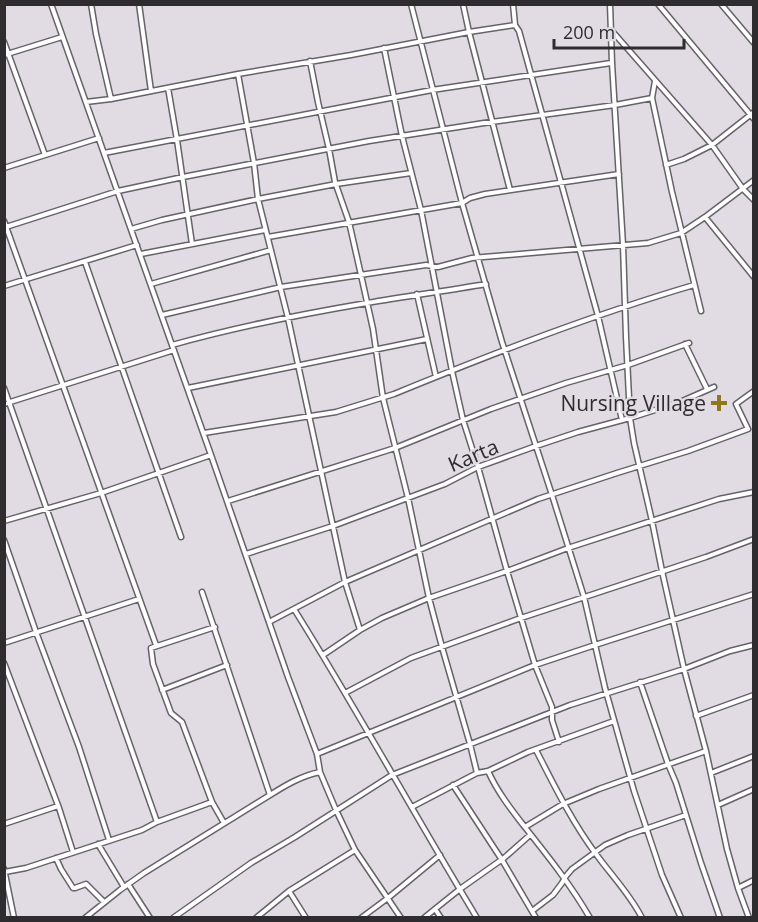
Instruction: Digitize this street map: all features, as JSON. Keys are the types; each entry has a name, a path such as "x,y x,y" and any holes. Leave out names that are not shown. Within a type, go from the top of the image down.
{"street":[{"path":"51,4 317,754 320,772 356,850 401,918"},
{"path":"92,4 96,34 111,99"},
{"path":"139,4 151,91"},
{"path":"411,4 462,203 505,351 584,597 606,693 630,778 662,875 681,918"},
{"path":"463,4 510,190"},
{"path":"513,4 515,25 519,31 580,249 622,420"},
{"path":"610,4 630,418 684,669 706,750 727,849 749,918"},
{"path":"658,4 752,113 753,119"},
{"path":"721,4 753,43"},
{"path":"86,102 515,25"},
{"path":"611,30 712,145 753,200"},
{"path":"7,54 62,37"},
{"path":"4,42 45,155"},
{"path":"384,48 402,136 421,210 463,420 535,665 552,707 552,720 560,742"},
{"path":"310,61 336,184 349,222 361,275 383,398 408,498 429,598 477,773"},
{"path":"104,153 432,90 612,63"},
{"path":"238,74 258,199 281,287 345,582 360,630"},
{"path":"655,81 652,98 681,233 701,311"},
{"path":"168,88 192,244"},
{"path":"6,227 118,190 183,177 443,129 652,98"},
{"path":"666,165 712,145 752,113"},
{"path":"4,168 99,138"},
{"path":"131,229 258,199 411,173"},
{"path":"268,237 462,203 470,198 510,190 619,174"},
{"path":"162,315 281,287 426,266 438,267 472,258 648,243 681,233 705,218 753,180"},
{"path":"705,218 753,277"},
{"path":"4,222 156,645"},
{"path":"141,254 266,230"},
{"path":"4,286 137,245"},
{"path":"151,284 272,250"},
{"path":"84,262 181,537"},
{"path":"7,403 121,367 173,347 288,318 417,294 486,284"},
{"path":"204,433 336,412 383,398 559,329 642,300 694,285"},
{"path":"417,294 436,377"},
{"path":"188,388 427,339"},
{"path":"227,501 394,448 491,409 687,344 707,389"},
{"name":"Karta","path":"246,554 408,498 445,484 478,467 536,446 680,402 714,387"},
{"path":"4,388 7,403 110,686 156,822"},
{"path":"269,622 345,582 492,519 552,495 688,452 748,429 736,404 753,391"},
{"path":"4,521 101,493 212,455"},
{"path":"323,655 360,630 429,598 568,548 719,499 753,492"},
{"path":"345,693 411,658 753,539"},
{"path":"4,540 79,747 109,840"},
{"path":"202,592 270,795"},
{"path":"317,754 535,665 753,594"},
{"path":"4,643 139,599"},
{"path":"294,609 477,918"},
{"path":"214,627 151,648 153,664 171,713 182,722 212,802 224,823"},
{"path":"173,918 250,863 392,776 606,693 753,645"},
{"path":"4,663 73,852"},
{"path":"162,690 227,665"},
{"path":"640,682 720,918"},
{"path":"696,716 753,695"},
{"path":"412,807 477,773 488,771 536,750 614,721"},
{"path":"536,750 563,804 642,918"},
{"path":"525,827 563,804 706,750"},
{"path":"711,773 753,756"},
{"path":"488,771 494,784 578,898 590,918"},
{"path":"86,918 144,873 286,784 320,772"},
{"path":"453,785 502,860 536,918"},
{"path":"718,805 753,789"},
{"path":"14,918 5,871 26,868 142,830 156,822 212,802"},
{"path":"4,824 58,806"},
{"path":"532,911 553,894 572,869 604,845 686,815"},
{"path":"424,918 502,860 530,835"},
{"path":"98,844 150,918"},
{"path":"255,918 262,916 289,891 356,850"},
{"path":"361,918 440,855"},
{"path":"56,858 73,888 86,884 104,902"},
{"path":"738,888 753,880"},
{"path":"289,891 306,918"},
{"path":"435,909 441,918"}],"place":[{"name":"Nursing Village","path":"719,403"}]}
